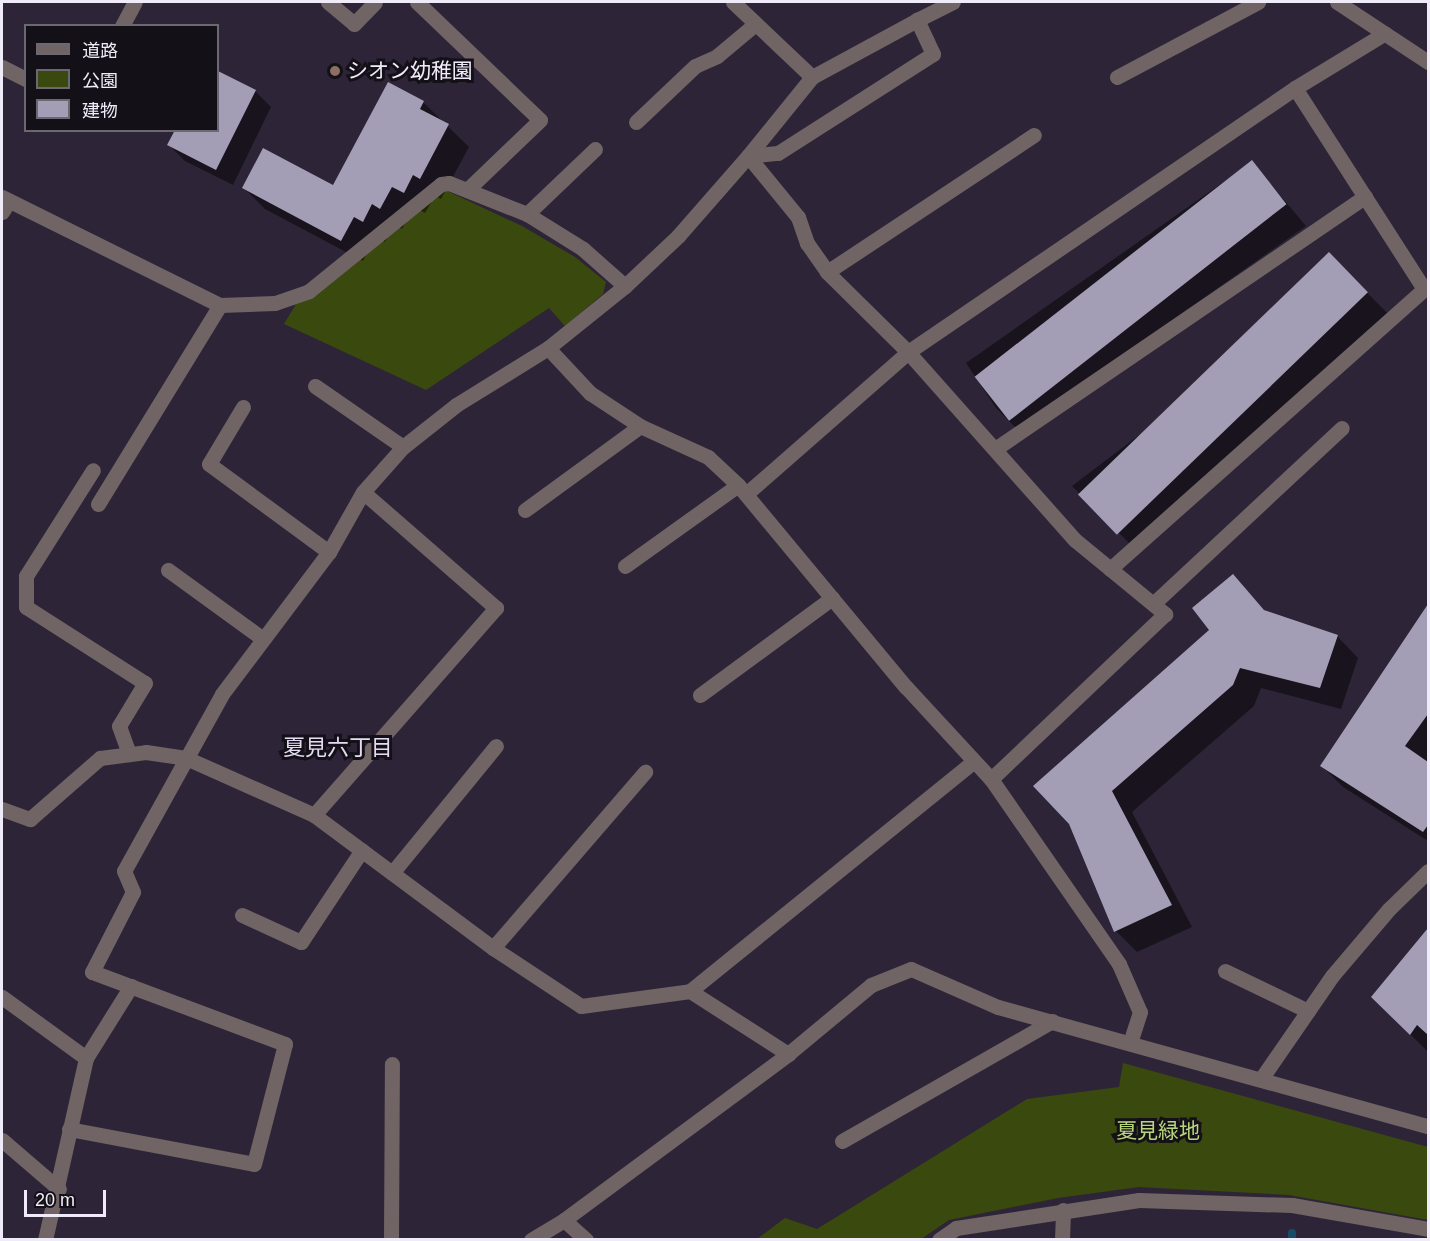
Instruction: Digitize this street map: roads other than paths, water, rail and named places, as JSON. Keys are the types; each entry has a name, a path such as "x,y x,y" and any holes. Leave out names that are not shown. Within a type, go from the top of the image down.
{"street":[{"path":"123,24 135,2"},
{"path":"328,2 354,24 375,2"},
{"path":"417,2 540,120 467,190"},
{"path":"733,2 754,25 812,77"},
{"path":"69,1129 254,1164 285,1044 92,972 133,892 124,871 222,694 329,552 363,492 403,447 456,405 548,348 625,286 678,236 748,156 812,77 953,2"},
{"path":"1117,77 1258,2"},
{"path":"1337,2 1428,62"},
{"path":"748,156 778,153 933,54 916,20"},
{"path":"636,122 695,66 717,56 754,25"},
{"path":"625,566 742,489 908,352 1295,88 1385,33"},
{"path":"2,67 24,78"},
{"path":"1110,569 1424,289 1295,88"},
{"path":"827,272 1034,135"},
{"path":"527,214 595,149"},
{"path":"748,156 798,217 807,243 827,272 908,352 1074,540 1165,614 991,779"},
{"path":"4,204 220,305 291,300 309,291 441,184 467,190 527,214 583,249 625,286"},
{"path":"995,449 1365,197"},
{"path":"98,504 220,305"},
{"path":"548,348 590,393 639,426 708,457 742,489 906,687 991,779 1119,964 1140,1012 1130,1043"},
{"path":"315,386 403,447"},
{"path":"243,407 209,464 329,552"},
{"path":"525,510 639,426"},
{"path":"1153,604 1342,428"},
{"path":"93,470 26,576 26,607 145,683 119,726 129,754"},
{"path":"314,815 496,608 363,492"},
{"path":"168,570 263,639"},
{"path":"700,695 832,598"},
{"path":"392,873 496,746"},
{"path":"2,809 30,819 100,758 146,752 186,758 314,815 493,948 581,1006 690,991 974,761"},
{"path":"493,948 645,772"},
{"path":"242,915 301,942 362,850"},
{"path":"1261,1079 1308,1011 1389,909 1428,871"},
{"path":"531,1239 564,1220 788,1054 871,985 911,969 998,1006 1428,1126"},
{"path":"1225,971 1308,1011"},
{"path":"45,1239 59,1189 69,1129 86,1058 131,986"},
{"path":"690,991 788,1054"},
{"path":"2,997 86,1058"},
{"path":"842,1141 1052,1022"},
{"path":"391,1239 392,1064"},
{"path":"2,1140 59,1189"},
{"path":"939,1239 956,1228 1139,1200 1292,1205 1428,1229"},
{"path":"1062,1239 1063,1210"},
{"path":"564,1220 586,1239"}],"waterway":[{"path":"1292,1233 1292,1240"}],"place":[{"name":"シオン幼稚園","path":"335,71"}],"district":[{"name":"夏見六丁目","path":"338,748"}],"park label":[{"name":"夏見緑地","path":"1158,1131"}]}
